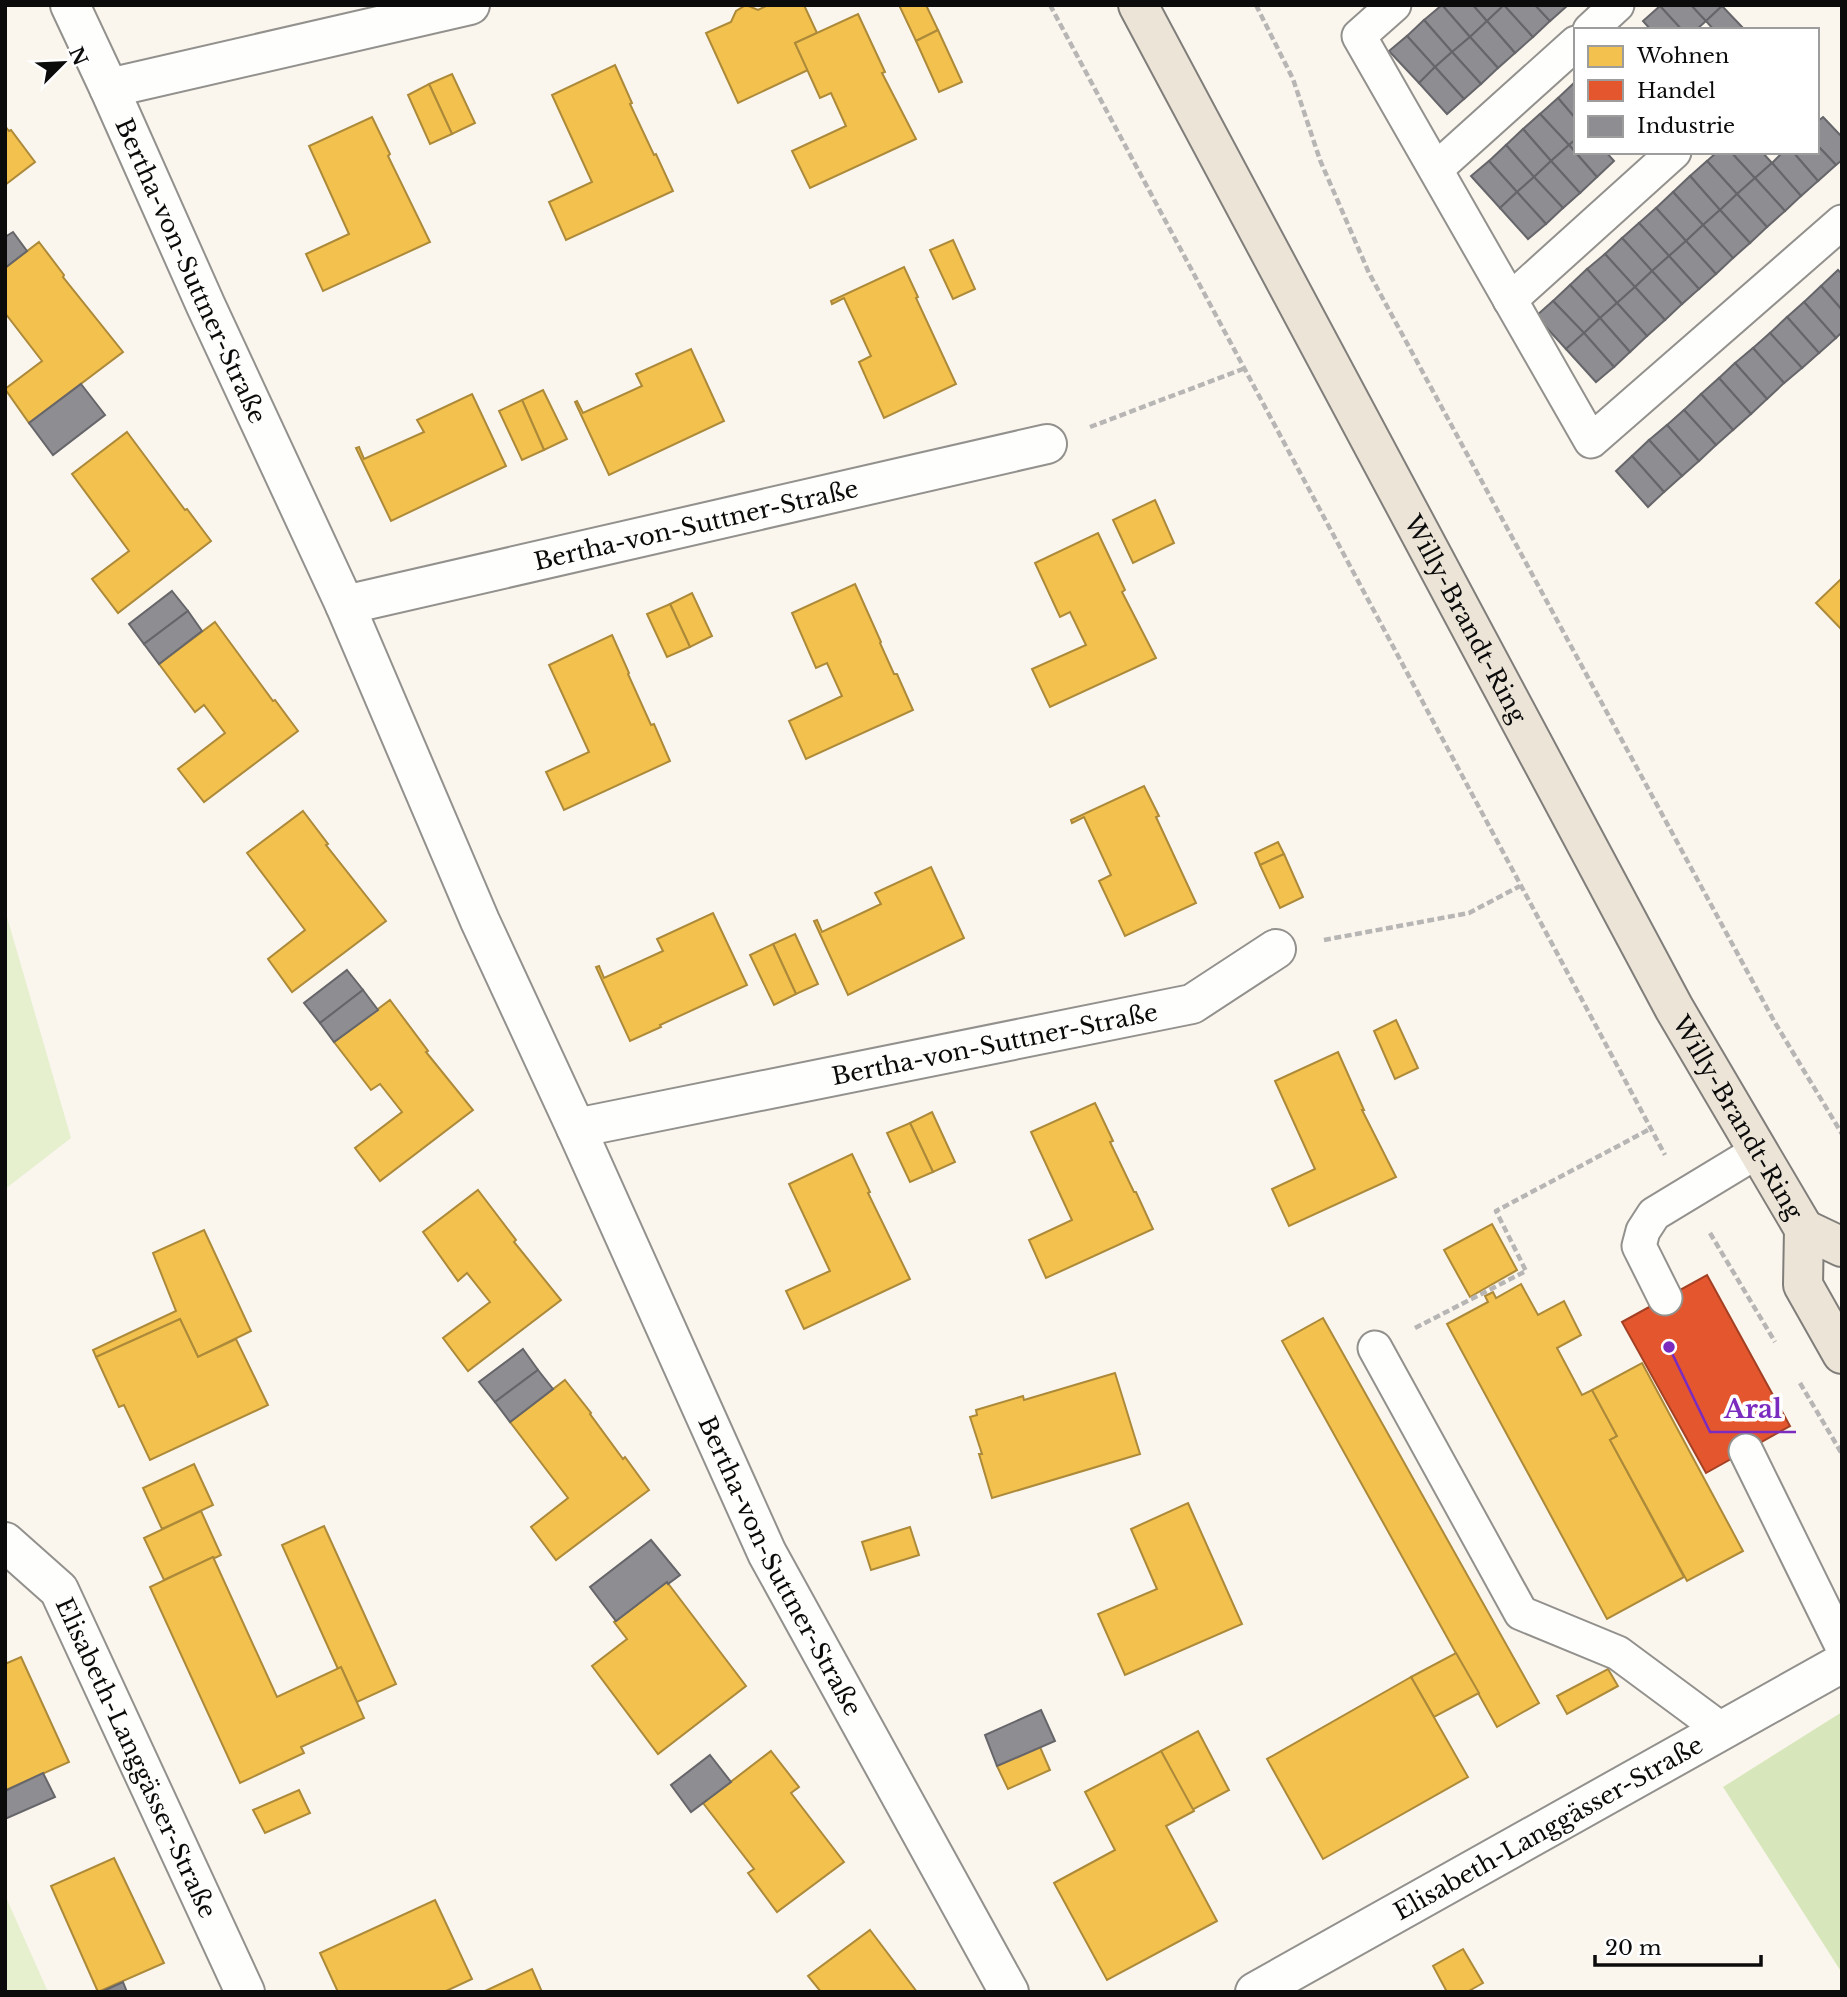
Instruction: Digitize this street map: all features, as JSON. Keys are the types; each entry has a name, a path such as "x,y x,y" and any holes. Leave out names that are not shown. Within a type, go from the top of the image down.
{"main road":[{"name":"Willy-Brandt-Ring","path":"1138,5 1674,1008 1804,1229 1803,1285 1842,1354"},
{"name":"Willy-Brandt-Ring","path":"1804,1229 1842,1247"}],"street":[{"name":"Bertha-von-Suttner-Straße","path":"70,5 345,605 480,921 576,1128 766,1553 1009,1992"},
{"name":"Bertha-von-Suttner-Straße","path":"109,88 470,5"},
{"name":"Bertha-von-Suttner-Straße","path":"345,605 1047,444"},
{"name":"Bertha-von-Suttner-Straße","path":"576,1128 1192,1004 1276,949"},
{"name":"Elisabeth-Langgässer-Straße","path":"5,1542 58,1590 246,1992"},
{"name":"Elisabeth-Langgässer-Straße","path":"1255,1992 1842,1663"}],"lane":[{"path":"1394,5 1359,36 1591,441 1842,222"},
{"path":"1592,28 1617,5"},
{"path":"1436,169 1574,45"},
{"path":"1510,300 1672,154"},
{"path":"1665,1298 1639,1246 1643,1231 1654,1214 1758,1151"},
{"path":"1375,1348 1521,1613 1618,1653 1722,1730"},
{"path":"1746,1451 1842,1646"}],"path":[{"path":"1050,5 1650,1129 1779,1348"},
{"path":"1255,5 1293,79 1320,160 1369,273 1774,1021 1842,1133"},
{"path":"1047,444 1243,369"},
{"path":"1276,949 1469,913 1520,886"},
{"path":"1464,1303 1526,1271 1496,1211 1650,1129"},
{"path":"1800,1383 1842,1454"}],"green space":[{"path":"5,910 71,1138 5,1189"},
{"path":"1842,1712 1842,1973 1723,1787"},
{"path":"5,1895 48,1992 5,1992"}],"building: Wohnen":[{"path":"746,5 758,10 768,5 804,5 817,33 795,43 808,70 738,103 706,33 731,22 736,11"},
{"path":"899,5 926,5 938,30 916,41"},
{"path":"858,14 885,72 882,73 916,139 810,188 792,151 846,126 831,93 820,98 795,43"},
{"path":"938,30 962,82 939,92 916,41"},
{"path":"615,65 632,103 630,104 673,191 566,240 549,202 592,182 552,95"},
{"path":"452,74 475,123 452,134 429,84"},
{"path":"429,84 452,134 430,144 408,95"},
{"path":"372,117 430,242 323,291 306,254 349,234 309,146"},
{"path":"5,126 35,162 5,185"},
{"path":"953,240 975,289 953,299 930,250"},
{"path":"39,242 63,277 123,352 29,423 5,389 42,361 5,313 5,268"},
{"path":"904,267 956,384 884,418 859,362 871,356 844,298 832,304 831,301"},
{"path":"691,349 724,421 609,475 575,402 577,401 583,413 642,386 636,374"},
{"path":"543,390 567,439 544,450 522,400"},
{"path":"472,394 506,466 391,521 356,448 359,447 364,459 424,432 417,420"},
{"path":"522,400 544,450 522,460 499,411"},
{"path":"127,432 211,541 118,613 92,579 129,551 72,474"},
{"path":"1155,500 1174,543 1133,563 1113,520"},
{"path":"1098,533 1125,590 1122,592 1156,658 1050,707 1032,669 1086,645 1070,612 1060,617 1035,563"},
{"path":"1842,578 1842,630 1816,603"},
{"path":"855,584 894,674 897,674 913,710 806,759 789,721 842,696 827,663 816,668 792,613"},
{"path":"692,593 712,636 690,647 670,604"},
{"path":"670,604 690,647 667,657 647,614"},
{"path":"215,622 298,731 204,802 178,769 225,733 204,705 195,712 159,664"},
{"path":"612,635 651,725 654,724 670,761 564,810 546,772 589,752 549,665"},
{"path":"1144,786 1196,903 1125,936 1099,881 1111,875 1084,817 1072,823 1071,820"},
{"path":"303,811 328,844 326,845 386,921 292,992 268,959 305,930 247,853"},
{"path":"1278,842 1284,854 1260,865 1255,853"},
{"path":"1284,854 1303,897 1280,908 1260,865"},
{"path":"931,867 964,938 848,995 814,921 817,920 822,932 881,904 875,893"},
{"path":"713,913 747,985 630,1041 596,967 599,966 604,978 663,951 657,939"},
{"path":"795,934 818,984 796,994 773,944"},
{"path":"773,944 796,994 774,1005 750,955"},
{"path":"390,1000 428,1051 426,1052 473,1110 380,1181 355,1148 402,1112 380,1084 371,1090 334,1042"},
{"path":"1396,1020 1418,1068 1395,1079 1374,1031"},
{"path":"1338,1052 1362,1110 1396,1177 1289,1226 1272,1189 1315,1169 1275,1081"},
{"path":"1095,1103 1113,1141 1110,1142 1153,1229 1046,1278 1029,1240 1072,1220 1031,1132"},
{"path":"932,1112 955,1162 933,1172 910,1123"},
{"path":"910,1123 933,1172 910,1182 887,1133"},
{"path":"852,1154 910,1279 804,1329 786,1291 830,1271 789,1184"},
{"path":"478,1190 516,1240 514,1242 561,1300 468,1371 443,1338 490,1302 467,1273 458,1281 423,1232"},
{"path":"1492,1224 1517,1270 1470,1297 1444,1250"},
{"path":"204,1230 251,1331 198,1357 180,1319 96,1357 93,1350 176,1311 153,1253"},
{"path":"1521,1284 1538,1315 1564,1301 1581,1335 1557,1348 1582,1395 1592,1390 1617,1436 1610,1440 1684,1577 1607,1619 1447,1324 1488,1302 1485,1296 1493,1292 1496,1298"},
{"path":"1323,1318 1539,1703 1497,1727 1282,1341"},
{"path":"180,1319 198,1357 236,1339 268,1405 150,1460 124,1405 119,1407 96,1357"},
{"path":"1642,1363 1743,1551 1687,1581 1610,1440 1617,1436 1592,1390"},
{"path":"1115,1373 1140,1454 992,1498 970,1417 977,1415 976,1410 1023,1396 1024,1400"},
{"path":"565,1380 649,1490 556,1560 531,1527 568,1498 510,1422"},
{"path":"194,1464 213,1505 162,1529 143,1488"},
{"path":"1188,1503 1242,1624 1125,1675 1098,1614 1157,1589 1131,1529"},
{"path":"201,1511 221,1555 164,1580 144,1538"},
{"path":"324,1526 396,1684 357,1702 341,1667 338,1669 282,1545"},
{"path":"910,1527 919,1555 871,1570 862,1542"},
{"path":"213,1557 277,1697 341,1667 364,1718 301,1747 304,1753 240,1783 150,1587"},
{"path":"667,1582 746,1686 658,1754 592,1666 627,1639 614,1622"},
{"path":"1456,1653 1479,1693 1434,1717 1411,1677"},
{"path":"21,1657 69,1762 6,1790 5,1664"},
{"path":"1608,1669 1618,1686 1567,1714 1557,1696"},
{"path":"1411,1677 1468,1777 1323,1859 1267,1759"},
{"path":"1198,1731 1229,1790 1192,1810 1161,1751"},
{"path":"1040,1747 1050,1770 1008,1789 997,1766"},
{"path":"771,1751 799,1787 791,1793 844,1862 777,1912 748,1873 754,1869 703,1803"},
{"path":"1161,1751 1194,1811 1166,1826 1217,1921 1107,1980 1054,1883 1115,1850 1085,1792"},
{"path":"299,1790 310,1813 265,1833 253,1810"},
{"path":"114,1858 164,1963 98,1992 51,1886"},
{"path":"435,1900 472,1979 444,1992 338,1992 320,1953"},
{"path":"870,1930 917,1992 821,1992 808,1976"},
{"path":"1463,1949 1483,1983 1467,1992 1447,1992 1433,1966"},
{"path":"532,1969 542,1992 483,1992"}],"building: Handel":[{"path":"1707,1275 1790,1426 1706,1473 1622,1322"}],"building: Industrie":[{"path":"1442,5 1473,5 1487,21 1470,37"},
{"path":"1442,5 1470,37 1452,52 1424,20"},
{"path":"1473,5 1504,5 1487,21"},
{"path":"1504,5 1533,37 1515,53 1487,21"},
{"path":"1504,5 1535,5 1550,21 1533,37"},
{"path":"1535,5 1566,5 1567,6 1550,21"},
{"path":"1691,5 1706,21 1698,28 1680,28 1660,6"},
{"path":"1691,5 1722,5 1722,6 1706,21"},
{"path":"1660,6 1680,28 1649,28 1643,21"},
{"path":"1722,6 1743,28 1712,28 1706,21"},
{"path":"1424,20 1452,52 1435,67 1407,36"},
{"path":"1487,21 1515,53 1498,68 1470,37"},
{"path":"1407,36 1435,67 1419,83 1389,51"},
{"path":"1470,37 1498,68 1481,84 1452,52"},
{"path":"1452,52 1481,84 1464,99 1435,67"},
{"path":"1435,67 1464,99 1447,114 1419,83"},
{"path":"1574,83 1574,117 1558,98"},
{"path":"1558,98 1574,117 1574,141 1569,145 1540,114"},
{"path":"1540,114 1569,145 1551,161 1523,129"},
{"path":"1823,117 1842,137 1842,160 1836,165 1819,147 1819,120"},
{"path":"1523,129 1551,161 1534,177 1506,145"},
{"path":"1506,145 1534,177 1517,192 1489,161"},
{"path":"1569,145 1574,154 1597,177 1580,193 1551,161"},
{"path":"1819,147 1836,165 1818,181 1795,154 1819,154"},
{"path":"1577,154 1608,154 1614,161 1597,177"},
{"path":"1715,154 1733,154 1755,178 1737,194 1707,161"},
{"path":"1733,154 1764,154 1772,163 1755,178"},
{"path":"1781,154 1795,154 1818,181 1801,196 1772,163"},
{"path":"1489,161 1517,192 1500,208 1471,176"},
{"path":"1551,161 1580,193 1563,208 1534,177"},
{"path":"1707,161 1737,194 1720,210 1690,176"},
{"path":"1772,163 1801,196 1785,211 1755,178"},
{"path":"1690,176 1720,210 1703,225 1673,192"},
{"path":"1534,177 1563,208 1546,224 1517,192"},
{"path":"1755,178 1785,211 1767,227 1737,194"},
{"path":"1517,192 1546,224 1528,239 1500,208"},
{"path":"1673,192 1703,225 1686,241 1656,208"},
{"path":"1737,194 1767,227 1750,243 1720,210"},
{"path":"1656,208 1686,241 1669,256 1639,223"},
{"path":"1720,210 1750,243 1733,258 1703,225"},
{"path":"1639,223 1669,256 1652,271 1622,238"},
{"path":"1703,225 1733,258 1716,274 1686,241"},
{"path":"13,232 27,251 5,268 5,237"},
{"path":"1622,238 1652,271 1635,287 1605,254"},
{"path":"1686,241 1716,274 1699,289 1669,256"},
{"path":"1605,254 1635,287 1617,303 1587,269"},
{"path":"1669,256 1699,289 1682,304 1652,271"},
{"path":"1587,269 1617,303 1600,318 1570,285"},
{"path":"1838,270 1842,274 1842,310 1821,286"},
{"path":"1652,271 1682,304 1665,320 1635,287"},
{"path":"1570,285 1600,318 1584,333 1553,301"},
{"path":"1821,286 1842,310 1842,332 1836,338 1804,302"},
{"path":"1635,287 1665,320 1647,336 1617,303"},
{"path":"1553,301 1584,333 1566,349 1536,316"},
{"path":"1804,302 1836,338 1819,353 1787,317"},
{"path":"1617,303 1647,336 1630,352 1600,318"},
{"path":"1787,317 1819,353 1802,368 1770,333"},
{"path":"1600,318 1630,352 1614,367 1584,333"},
{"path":"1584,333 1614,367 1596,382 1566,349"},
{"path":"1770,333 1802,368 1784,383 1753,348"},
{"path":"1753,348 1784,383 1767,399 1735,363"},
{"path":"1735,363 1767,399 1751,414 1719,378"},
{"path":"1719,378 1751,414 1733,430 1701,394"},
{"path":"81,384 105,415 53,455 29,423"},
{"path":"1701,394 1733,430 1716,445 1684,410"},
{"path":"1684,410 1716,445 1699,461 1667,425"},
{"path":"1667,425 1699,461 1682,476 1649,440"},
{"path":"1649,440 1682,476 1664,492 1632,456"},
{"path":"1632,456 1664,492 1648,507 1616,471"},
{"path":"172,591 188,611 144,644 129,624"},
{"path":"188,611 202,631 159,664 144,644"},
{"path":"347,970 363,990 320,1023 304,1003"},
{"path":"363,990 378,1010 334,1042 320,1023"},
{"path":"523,1349 538,1370 495,1402 479,1382"},
{"path":"538,1370 553,1389 510,1422 495,1402"},
{"path":"651,1540 680,1575 616,1621 590,1587"},
{"path":"1041,1710 1055,1741 997,1766 985,1735"},
{"path":"710,1755 731,1782 691,1812 671,1785"},
{"path":"43,1773 55,1797 5,1819 5,1791"},
{"path":"123,1982 127,1992 101,1992"}],"place":[{"name":"Aral","path":"1669,1347"}]}
